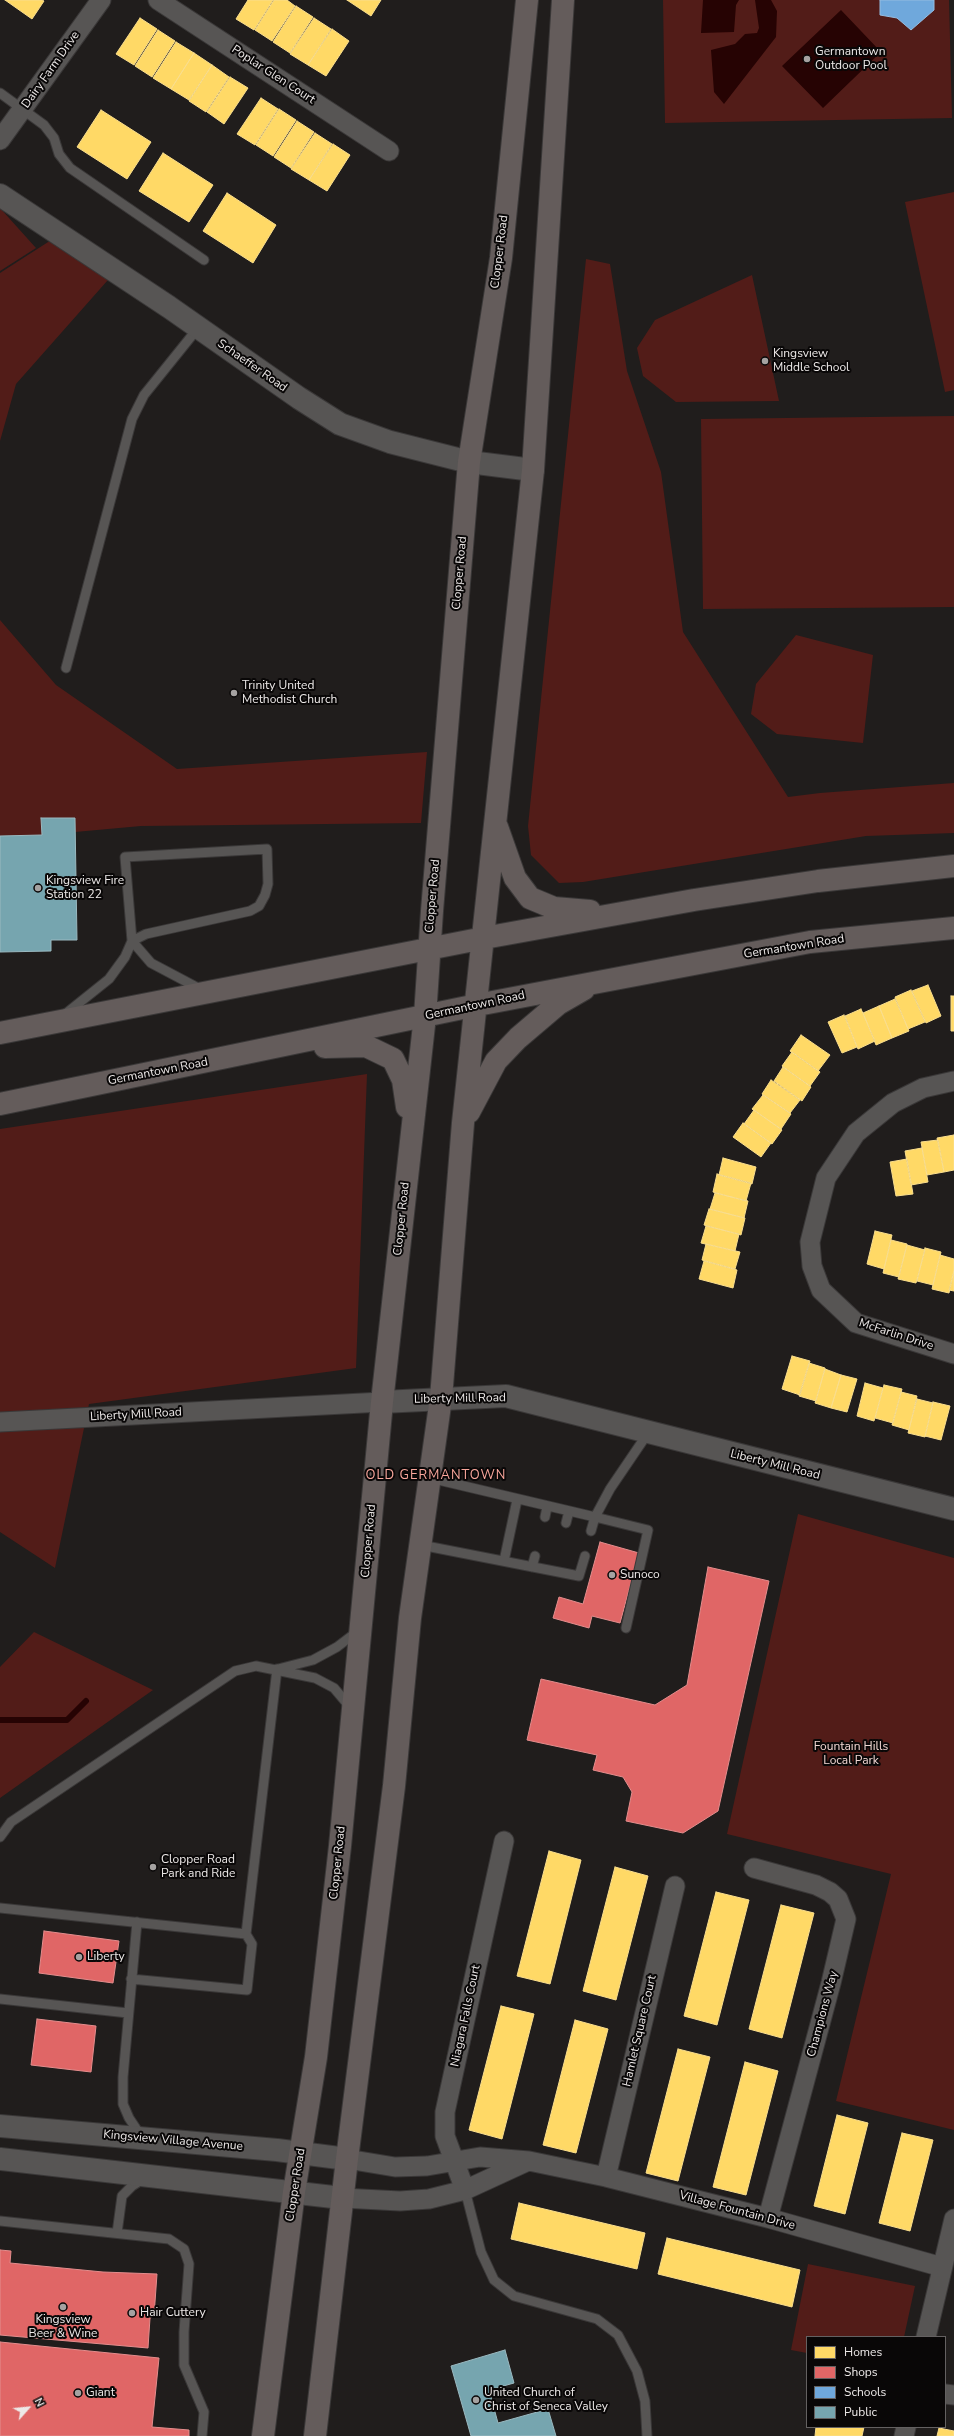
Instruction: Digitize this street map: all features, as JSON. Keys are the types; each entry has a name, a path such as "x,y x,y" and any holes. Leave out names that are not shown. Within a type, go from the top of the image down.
{"main road":[{"name":"Clopper Road","path":"263,2436 294,2192 316,2057 353,1710 382,1402 425,1016 429,949 469,462 501,258 527,0"},
{"path":"316,2436 342,2198 394,1786 410,1618 441,1398 463,1123 477,1004 533,470 563,0"},
{"path":"495,821 515,878 530,898 554,908 619,914"},
{"path":"0,1033 484,938 619,914 818,881 954,866"},
{"name":"Germantown Road","path":"0,1104 270,1049 477,1004 810,942 954,928"},
{"path":"463,1123 496,1060 518,1038 558,1004 599,981"},
{"path":"270,1049 366,1046 393,1059 404,1080 411,1136"}],"street":[{"name":"Dairy Farm Drive","path":"0,140 101,0"},
{"name":"Poplar Glen Court","path":"158,0 389,151"},
{"name":"Schaeffer Road","path":"0,195 299,398 340,424 390,442 469,462 533,470"},
{"name":"McFarlin Drive","path":"954,1082 923,1088 893,1103 856,1133 826,1178 810,1242 812,1266 821,1290 856,1323 954,1354"},
{"name":"Liberty Mill Road","path":"0,1422 441,1398 506,1396 954,1509"},
{"name":"Niagara Falls Court","path":"465,2190 445,2136 445,2112 504,1841"},
{"name":"Champions Way","path":"754,1868 816,1885 830,1892 838,1899 846,1919 832,1983 768,2218"},
{"name":"Hamlet Square Court","path":"606,2177 675,1886"},
{"name":"Kingsview Village Avenue","path":"0,2126 301,2153 347,2159"},
{"name":"Village Fountain Drive","path":"347,2159 395,2167 428,2166 454,2160 480,2157 529,2160 606,2177 768,2218 942,2267"},
{"path":"0,2159 342,2198 400,2201 429,2199 465,2190 529,2160"},
{"path":"926,2336 954,2219"}],"lane":[{"path":"0,93 24,108 44,125 54,138 59,154 70,168 204,260"},
{"path":"66,668 132,419 144,395 198,328"},
{"path":"55,1022 109,979 125,957 132,941 125,857 267,849 268,884 265,895 259,906 250,911 146,934 132,941"},
{"path":"132,941 152,963 208,992"},
{"path":"591,1531 595,1517 610,1489 648,1433"},
{"path":"430,1478 517,1500 648,1530 626,1628"},
{"path":"504,1561 517,1500"},
{"path":"545,1517 547,1507"},
{"path":"566,1524 569,1511"},
{"path":"421,1545 579,1576 585,1556"},
{"path":"532,1567 535,1556"},
{"path":"555,1572 557,1562"},
{"path":"278,1669 313,1660 337,1647 360,1629"},
{"path":"0,1837 11,1822 235,1671 256,1666 278,1669 315,1678 334,1688 353,1710"},
{"path":"131,1979 247,1990 252,1944 246,1934 278,1669"},
{"path":"0,1908 246,1934"},
{"path":"137,1922 123,2077 123,2104 129,2118 143,2139"},
{"path":"0,1999 128,2013"},
{"path":"117,2233 122,2196 132,2186 148,2176"},
{"path":"465,2190 481,2252 494,2280 514,2296 597,2319 618,2335 637,2371 645,2400 647,2436"},
{"path":"0,2221 169,2239 184,2250 189,2264 184,2332 184,2365 204,2412 202,2436"}],"green space":[{"name":"Germantown Outdoor Pool","path":"663,0 949,0 952,118 665,123"},
{"path":"954,192 954,390 945,392 905,202"},
{"path":"0,208 36,248 0,271"},
{"path":"59,235 115,272 16,384 0,441 0,273"},
{"path":"586,259 610,264 627,371 661,472 683,632 788,797 820,793 954,783 954,833 866,836 583,882 559,883 531,855 528,826"},
{"path":"752,275 779,401 676,402 643,376 637,348 655,320"},
{"path":"954,416 954,607 703,609 701,419"},
{"path":"0,620 56,685 177,769 427,752 421,823 141,826 42,835 0,836"},
{"path":"796,635 873,655 863,743 777,734 751,714 756,684"},
{"path":"367,1074 356,1368 89,1404 55,1568 0,1532 0,1129"},
{"name":"Fountain Hills Local Park","path":"798,1514 954,1558 954,2130 836,2101 891,1874 727,1834"},
{"path":"34,1632 153,1690 0,1798 0,1667"},
{"path":"808,2264 915,2286 904,2336 806,2336 806,2353 791,2350"}],"shaded area":[{"path":"703,0 739,0 736,5 734,32 701,33"},
{"path":"755,0 771,0 777,11 776,37 724,104 714,92 711,50 735,44 745,34 757,33 759,28"},
{"path":"841,10 881,52 823,108 782,66"}],"building: Homes":[{"path":"5,0 42,0 44,1 32,19"},
{"path":"248,0 273,0 254,30 236,19"},
{"path":"274,0 287,0 295,6 272,41 255,30"},
{"path":"347,0 381,0 371,16"},
{"path":"296,6 313,17 290,53 273,42"},
{"path":"140,18 157,29 134,65 116,54"},
{"path":"314,18 331,29 308,65 290,54"},
{"path":"332,29 349,41 326,76 308,65"},
{"path":"158,30 175,41 152,77 135,66"},
{"path":"176,42 194,53 171,89 153,78"},
{"path":"194,53 212,65 189,100 171,89"},
{"path":"212,65 229,77 206,112 189,101"},
{"path":"230,77 248,88 224,124 207,112"},
{"path":"261,98 278,109 255,145 237,134"},
{"path":"279,109 296,120 273,156 256,145"},
{"path":"101,110 151,142 127,179 77,147"},
{"path":"297,121 314,132 291,168 274,157"},
{"path":"315,133 332,144 309,180 291,169"},
{"path":"333,144 350,155 327,191 309,180"},
{"path":"163,153 213,185 189,222 139,191"},
{"path":"227,193 276,225 253,263 203,231"},
{"path":"928,985 941,1016 926,1023 912,991"},
{"path":"911,990 925,1022 908,1029 895,997"},
{"path":"951,996 954,996 954,1031 951,1031"},
{"path":"895,999 909,1031 892,1038 879,1006"},
{"path":"879,1006 892,1038 876,1045 863,1013"},
{"path":"861,1009 875,1041 858,1049 845,1016"},
{"path":"844,1015 857,1047 842,1053 828,1022"},
{"path":"801,1035 830,1055 818,1071 790,1051"},
{"path":"792,1052 820,1072 810,1086 782,1066"},
{"path":"783,1067 811,1087 802,1101 774,1081"},
{"path":"771,1080 800,1100 790,1113 762,1094"},
{"path":"763,1095 791,1114 781,1129 752,1109"},
{"path":"754,1110 782,1130 772,1144 744,1124"},
{"path":"743,1123 771,1143 761,1157 733,1137"},
{"path":"954,1135 954,1170 944,1172 937,1138"},
{"path":"938,1140 944,1172 927,1175 921,1142"},
{"path":"922,1148 928,1182 911,1185 905,1151"},
{"path":"723,1158 756,1167 752,1184 719,1175"},
{"path":"907,1159 913,1194 896,1196 890,1162"},
{"path":"717,1174 751,1183 746,1201 713,1192"},
{"path":"715,1193 748,1201 744,1218 710,1209"},
{"path":"709,1209 745,1218 741,1235 704,1225"},
{"path":"706,1226 739,1234 735,1251 701,1243"},
{"path":"875,1231 892,1235 884,1269 867,1264"},
{"path":"891,1240 907,1244 899,1277 883,1273"},
{"path":"706,1244 740,1252 735,1269 702,1260"},
{"path":"907,1245 925,1250 916,1283 898,1279"},
{"path":"925,1248 941,1252 933,1285 917,1281"},
{"path":"940,1255 954,1259 954,1271 949,1293 932,1289"},
{"path":"704,1261 737,1270 733,1288 699,1279"},
{"path":"954,1271 954,1291 949,1290"},
{"path":"792,1356 810,1361 800,1395 782,1389"},
{"path":"809,1363 825,1368 816,1401 799,1396"},
{"path":"825,1369 841,1375 831,1408 815,1403"},
{"path":"841,1375 857,1379 847,1412 831,1408"},
{"path":"865,1383 883,1388 874,1421 857,1416"},
{"path":"884,1385 902,1389 893,1423 875,1418"},
{"path":"901,1392 917,1396 909,1430 892,1425"},
{"path":"917,1399 933,1403 925,1437 908,1433"},
{"path":"933,1402 950,1406 941,1440 925,1436"},
{"path":"549,1851 581,1860 550,1984 517,1976"},
{"path":"615,1867 648,1876 616,2000 583,1991"},
{"path":"716,1892 749,1900 717,2025 684,2016"},
{"path":"781,1905 814,1913 782,2038 749,2029"},
{"path":"501,2006 534,2014 502,2139 469,2130"},
{"path":"575,2020 608,2029 576,2153 543,2145"},
{"path":"678,2049 710,2057 678,2181 646,2173"},
{"path":"745,2062 778,2071 746,2195 713,2187"},
{"path":"837,2115 868,2123 845,2214 814,2206"},
{"path":"902,2133 933,2140 910,2231 879,2223"},
{"path":"519,2203 645,2233 637,2269 511,2239"},
{"path":"667,2238 800,2270 792,2307 658,2274"},
{"path":"816,2428 864,2428 862,2436 815,2436"},
{"path":"939,2428 954,2431 954,2436 937,2436"}],"building: Shops":[{"name":"Sunoco","path":"600,1542 639,1553 620,1623 592,1616 589,1628 553,1618 559,1597 583,1604"},
{"path":"708,1567 769,1581 718,1811 683,1833 626,1821 632,1792 623,1777 593,1770 597,1755 527,1740 541,1679 655,1705 687,1685"},
{"name":"Liberty","path":"44,1931 119,1941 113,1983 39,1973"},
{"path":"37,2019 96,2026 91,2072 31,2065"},
{"path":"0,2250 11,2251 10,2263 103,2272 157,2274 154,2316 150,2318 148,2348 0,2335"},
{"name":"Giant","path":"0,2342 159,2358 152,2427 189,2430 189,2436 0,2436"}],"building: Schools":[{"path":"880,0 934,0 934,10 911,30 897,18 880,15"}],"building: Public":[{"name":"Kingsview Fire Station 22","path":"41,818 75,818 77,940 51,940 51,951 0,952 0,836 42,835"},
{"name":"United Church of Christ of Seneca Valley","path":"505,2350 514,2383 489,2390 498,2423 548,2409 556,2436 471,2436 451,2366"}],"waterway":[{"path":"0,1720 67,1720 86,1701"}],"place":[{"name":"Germantown Outdoor Pool","path":"807,59"},
{"name":"Kingsview Middle School","path":"765,361"},
{"name":"Trinity United Methodist Church","path":"234,693"},
{"name":"Kingsview Fire Station 22","path":"38,888"},
{"name":"Sunoco","path":"612,1575"},
{"name":"Clopper Road Park and Ride","path":"153,1867"},
{"name":"Liberty","path":"79,1957"},
{"name":"Kingsview Beer & Wine","path":"63,2307"},
{"name":"Hair Cuttery","path":"132,2313"},
{"name":"Giant","path":"78,2393"},
{"name":"United Church of Christ of Seneca Valley","path":"476,2400"}],"district":[{"name":"OLD GERMANTOWN","path":"436,1476"}]}
